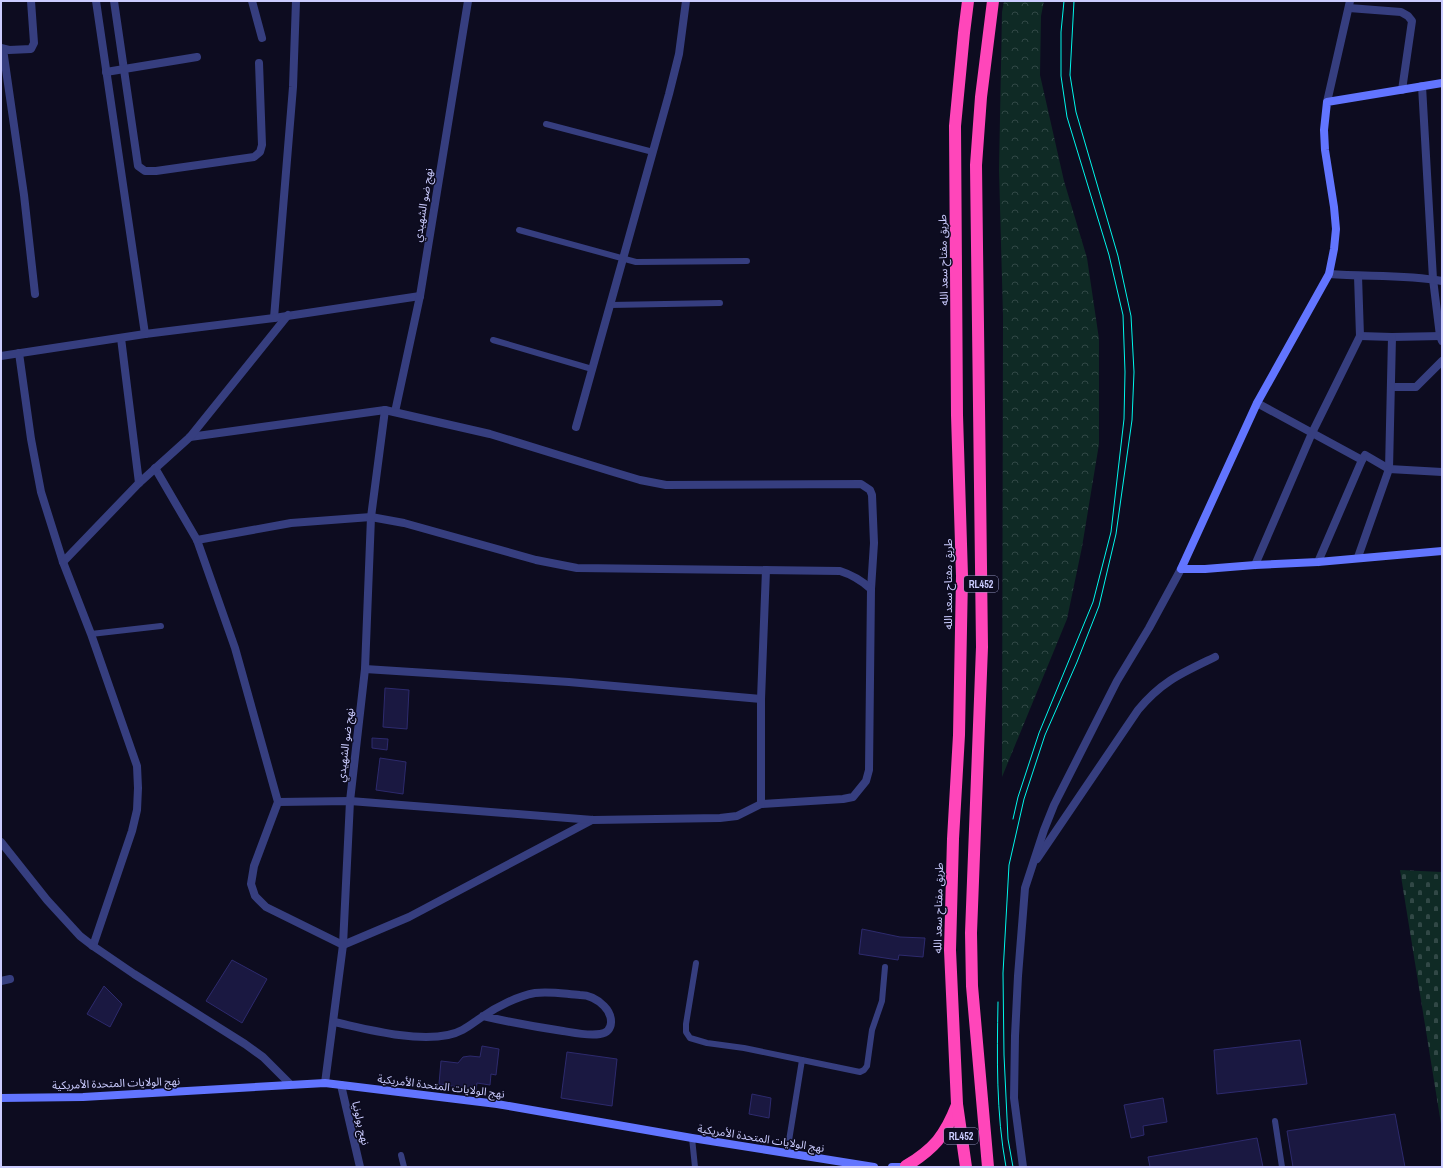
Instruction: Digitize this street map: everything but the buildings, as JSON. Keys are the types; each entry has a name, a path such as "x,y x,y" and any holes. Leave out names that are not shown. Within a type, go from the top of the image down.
{"highway":[{"name":"طريق مفتاح سعد الله","path":"966,1167 957,1104 950,950 953,839 960,735 962,576 957,415 955,133 968,1"},
{"name":"RL452","path":"988,1167 972,986 971,933 982,647 976,165 981,97 993,1"},
{"path":"909,1167 938,1141 950,1123 957,1104"}],"street":[{"path":"31,1 33,47 31,49 2,49 24,195 35,294"},
{"path":"96,1 145,334"},
{"path":"114,1 138,166 145,171 156,171 254,157 260,152 262,146 259,63"},
{"path":"252,1 262,38"},
{"path":"274,318 293,88 296,1"},
{"name":"نهج ضو الشهيدي","path":"395,412 420,296 468,1"},
{"path":"576,427 679,54 686,1"},
{"path":"1023,1167 1014,1098 1015,1036 1025,888 1044,830 1069,774 1116,681 1149,628 1181,569 1257,403 1329,274 1336,229 1325,150 1324,130 1327,102 1349,5 1401,12 1408,16 1412,22 1402,90"},
{"path":"106,72 197,57"},
{"path":"1327,102 1442,83"},
{"path":"1360,336 1392,338 1441,338 1433,279 1422,86"},
{"path":"1329,274 1398,276 1442,281"},
{"path":"1255,565 1312,433 1360,336 1358,276"},
{"path":"1,356 145,334 274,318 420,296"},
{"path":"63,562 139,483 190,437 288,316"},
{"path":"121,338 139,483"},
{"path":"1358,558 1389,469 1392,338"},
{"path":"18,353 35,466 41,492 63,562 91,634 137,766 137,810 132,831 93,946"},
{"path":"1391,387 1416,387 1442,361"},
{"path":"1257,403 1362,460"},
{"path":"190,437 385,410 490,434 640,480 666,485 861,484 870,490 872,495 874,544 871,589 869,770 866,781 853,798 761,804 736,816 720,818 593,820 350,801 278,802"},
{"name":"نهج ضو الشهيدي","path":"325,1083 343,944 350,801 365,669 371,517 385,410"},
{"path":"1318,562 1362,460 1366,455 1389,469 1442,472"},
{"path":"155,468 197,540 235,648 278,802 254,866 252,884 255,896 266,907 343,944 409,917 593,820"},
{"path":"197,540 291,524 371,517 404,523 560,566 577,568 652,570 840,571 852,574 862,580 871,589"},
{"path":"1181,569 1205,569 1318,562 1442,551"},
{"path":"761,804 761,699 766,570"},
{"path":"1031,868 1149,696 1165,682 1215,657"},
{"path":"365,669 569,682 761,699"},
{"path":"1,842 47,900 80,936 134,974 245,1044 263,1057 290,1084"},
{"path":"1,981 10,979"},
{"path":"334,1022 380,1032 428,1037 448,1035 465,1030 483,1016 520,997 550,992 586,995 604,1006 608,1011 612,1023 610,1028 603,1034 591,1034 526,1025 483,1016"},
{"name":"نهج الولايات المتحدة الأمريكية","path":"1,1098 83,1097 325,1083 498,1104 692,1138 874,1167"},
{"name":"نهج بولونيا","path":"341,1085 358,1167"},
{"path":"892,1167 909,1167"}],"lane":[{"path":"546,124 653,152"},
{"path":"519,230 636,262 747,261"},
{"path":"610,305 720,303"},
{"path":"493,340 592,368"},
{"path":"91,634 161,626"},
{"path":"696,963 686,1024 686,1032 690,1038 707,1043 744,1048 860,1072 867,1066 872,1030 882,1001 886,967"},
{"path":"787,1153 802,1060"},
{"path":"1275,1121 1282,1167"},
{"path":"692,1138 695,1167"},
{"path":"401,1155 404,1167"}],"green space":[{"path":"1004,1 1044,1 1041,16 1040,75 1064,181 1087,258 1099,339 1099,444 1082,547 1067,619 1002,777 1003,316 999,170 1002,12"},
{"path":"1400,870 1442,872 1442,1130"}],"tram line":[{"path":"1013,819 1018,797 1039,733 1093,602 1111,532 1124,419 1125,372 1123,315 1109,255 1067,117 1061,76 1061,32 1064,1"},
{"path":"1013,1167 1008,1139 1004,1055 1003,973 1009,865 1024,799 1045,735 1077,662 1099,606 1116,534 1132,420 1134,372 1131,316 1118,256 1076,112 1070,75 1074,1"},
{"path":"998,1002 997,1064 999,1106 1000,1126 1006,1167"}]}
